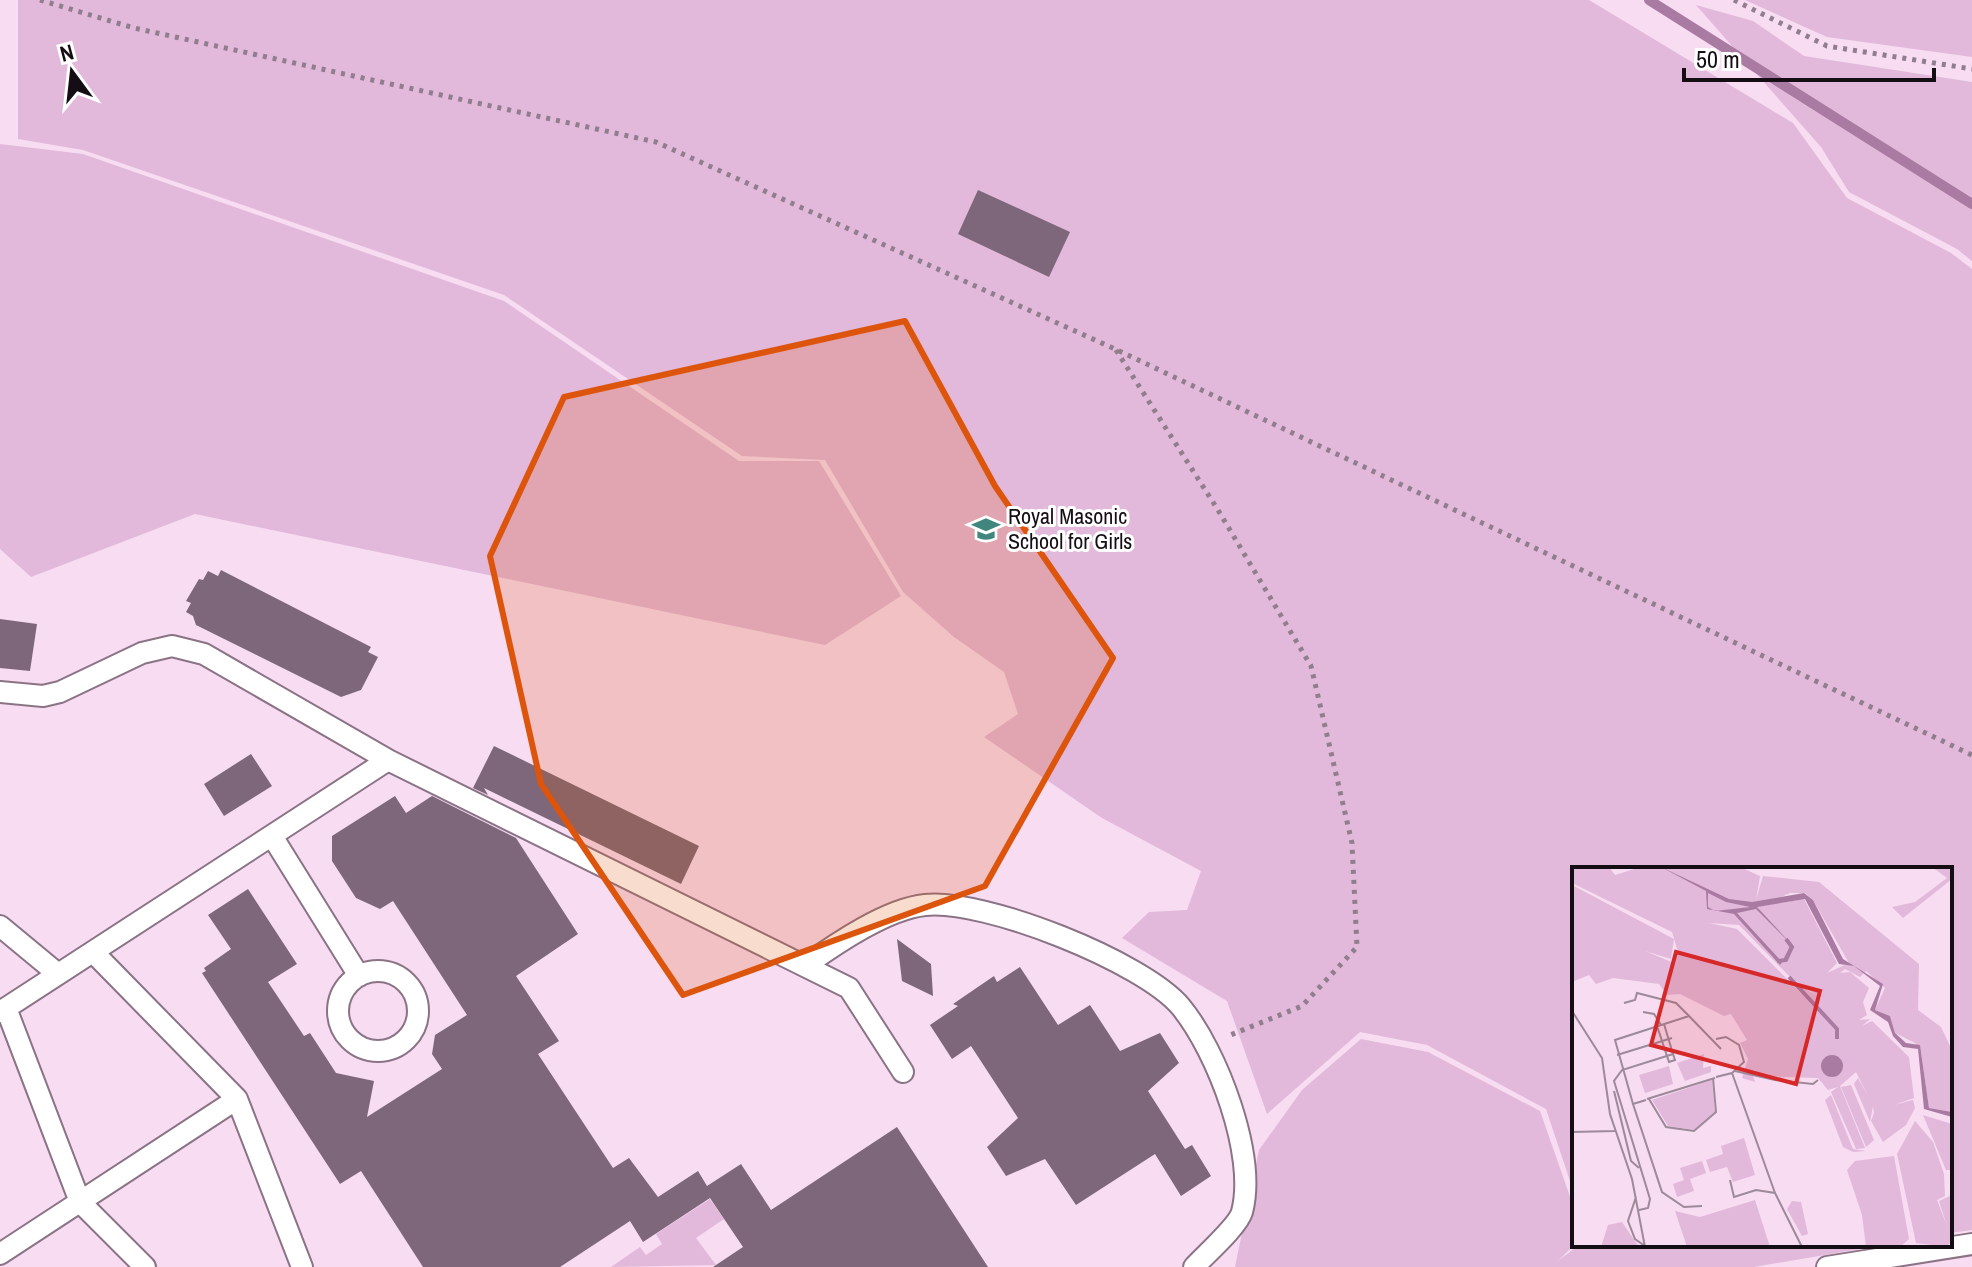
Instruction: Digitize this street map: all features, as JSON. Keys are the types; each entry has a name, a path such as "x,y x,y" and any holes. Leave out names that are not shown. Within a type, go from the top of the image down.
{"lane":[{"path":"0,692 43,696 60,692 142,653 172,646 204,654 388,760 849,988 903,1072"},
{"path":"145,1267 80,1202 3,1010 388,760"},
{"path":"272,836 359,976"},
{"path":"806,965 856,930 924,905 1004,916 1115,960 1179,1004 1207,1045 1246,1160 1242,1214 1194,1267"},
{"path":"0,926 58,974"},
{"path":"93,952 237,1099 302,1267"},
{"path":"384,971 407,983 415,994 418,1020 404,1043 379,1052 354,1044 339,1022 341,996 359,976 384,971"},
{"path":"0,1254 237,1099"},
{"path":"1827,1267 1972,1244"}],"path":[{"path":"40,0 134,28 656,142 1115,349 1972,755"},
{"path":"1734,0 1827,46 1972,69"},
{"path":"1115,349 1218,510 1311,666 1352,843 1357,947 1302,1006 1207,1045"}],"highlighted area":[{"path":"905,321 995,486 1113,658 985,886 683,995 541,784 490,556 564,397"}],"shaded area":[{"path":"18,0 1589,0 1793,123 1847,198 1951,253 1972,269 1972,1230 1952,1233 1952,867 1572,867 1572,1187 1546,1109 1427,1045 1360,1032 1267,1114 1227,1001 1122,938 1149,912 1187,910 1201,871 1102,818 984,737 1018,714 1004,672 954,637 903,592 825,460 742,456 504,295 83,150 18,139"},
{"path":"1745,0 1972,0 1972,57 1827,37"},
{"path":"1696,5 1753,21 1804,56 1972,82 1972,261 1957,249 1849,192 1821,147"},
{"path":"0,144 83,154 504,301 739,461 819,461 901,596 825,645 195,514 31,577 0,549"},
{"path":"1361,1039 1428,1052 1540,1111 1572,1202 1572,1247 1558,1261 1576,1247 1871,1247 1754,1267 1235,1267 1259,1150 1302,1090"},
{"path":"710,1199 724,1219 696,1238 716,1265 611,1267 640,1247 646,1255 662,1244 656,1234"}],"building":[{"path":"978,190 1070,232 1049,277 958,234"},
{"path":"221,570 371,647 368,652 378,657 361,690 341,697 196,625 193,616 186,612 191,603 186,601 199,579 203,580 208,571 218,576"},
{"path":"0,619 37,624 30,671 0,668"},
{"path":"494,746 699,846 681,884 484,788 488,795 473,788"},
{"path":"251,754 272,786 224,816 204,784"},
{"path":"395,796 406,813 432,796 516,838 578,934 516,976 559,1041 538,1054 613,1168 629,1158 658,1197 698,1171 707,1186 741,1164 771,1210 897,1127 988,1267 713,1267 743,1247 710,1198 643,1242 630,1221 560,1267 423,1267 361,1171 340,1184 202,973 206,971 204,968 231,949 208,915 248,889 297,964 268,982 304,1036 310,1033 336,1073 374,1081 367,1117 442,1069 432,1054 435,1035 467,1015 393,901 380,909 356,898 332,861 332,836"},
{"path":"897,939 931,964 933,996 902,981"},
{"path":"1020,967 1058,1025 1090,1005 1120,1051 1160,1033 1179,1063 1148,1091 1185,1149 1192,1145 1211,1176 1181,1196 1155,1154 1076,1205 1045,1159 1006,1176 987,1147 1018,1118 971,1046 952,1059 930,1025 958,1006 953,1004 994,976 997,982"}],"waterway":[{"path":"1649,0 1972,204"}],"place":[{"name":"Royal Masonic School for Girls","path":"986,529"}]}
